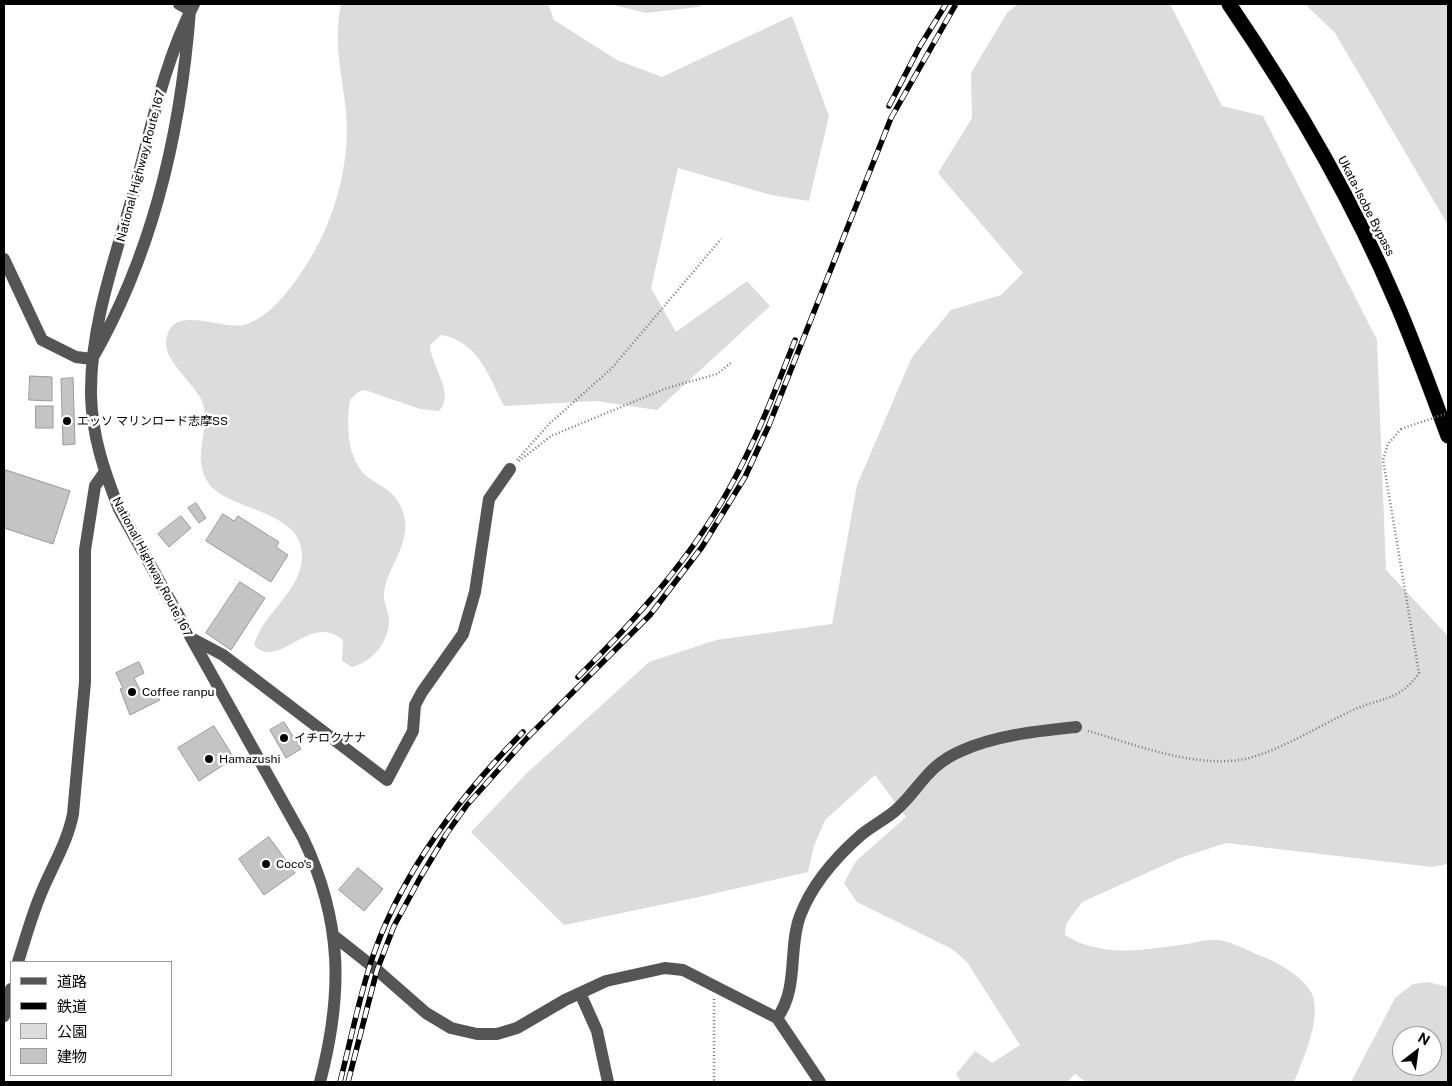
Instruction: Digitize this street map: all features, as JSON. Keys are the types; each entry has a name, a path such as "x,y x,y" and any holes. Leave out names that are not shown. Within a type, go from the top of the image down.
{"highway":[{"name":"Ukata-Isobe Bypass","path":"1229,4 1274,70 1322,152 1360,224 1396,301 1448,436"}],"street":[{"path":"4,259 42,340 76,357 92,359 114,322 131,284 153,219 169,157 186,63 192,7 179,4"},
{"name":"National Highway Route 167","path":"192,7 169,63 98,320 92,359 91,395 94,434 104,473 119,508 311,855 324,891 334,936 336,992 327,1054 320,1082"},
{"path":"191,638 223,655 387,780 413,731 416,705 422,692 463,634 475,592 489,499 510,468"},
{"path":"18,961 34,912 70,830 73,814 85,682 85,550 95,486 104,473"},
{"path":"777,1018 787,1001 800,915 831,864 862,835 894,811 918,783 940,762 962,750 993,741 1041,730 1076,728"},
{"path":"334,936 378,970 426,1013 462,1032 477,1034 506,1032 606,980 670,968 683,970 777,1018 820,1082"},
{"path":"4,1016 10,992"},
{"path":"580,993 597,1031 608,1082"}],"path":[{"path":"510,468 549,424 611,369 721,240"},
{"path":"510,468 551,436 668,388 717,374 732,362"},
{"path":"1076,728 1190,759 1223,761 1257,756 1354,710 1398,695 1412,683 1419,673 1383,460 1388,444 1401,429 1448,413"},
{"path":"714,985 714,1082"}],"green space":[{"path":"341,4 548,4 554,20 617,60 662,77 792,16 829,116 809,201 771,195 678,168 651,288 676,332 747,281 770,306 657,410 596,401 504,406 487,372 473,352 454,339 441,335 430,345 431,353 444,388 445,396 439,411 420,409 365,390 358,392 350,400 348,431 356,463 369,478 388,490 396,498 402,509 405,521 403,543 386,583 384,593 389,619 387,635 373,655 352,667 342,661 343,640 330,633 318,632 306,636 274,652 264,651 254,645 265,622 290,590 296,579 301,567 302,554 299,539 290,528 278,520 232,500 219,493 209,484 203,473 201,463 205,419 201,399 170,357 166,344 169,331 176,323 186,320 199,320 237,326 256,320 272,308 285,294 314,253 338,195 346,153 346,111 338,45"},
{"path":"610,4 704,4 698,7 646,13"},
{"path":"1018,4 1170,4 1222,106 1263,116 1377,340 1386,570 1448,636 1448,864 1432,867 1226,843 1180,858 1082,902 1066,924 1065,935 1094,947 1110,950 1141,950 1218,940 1234,944 1267,958 1290,971 1303,982 1312,994 1315,1015 1310,1039 1294,1082 1086,1082 1075,1074 1067,1082 961,1082 956,1074 975,1051 992,1063 1020,1045 967,962 952,949 857,902 844,883 856,861 906,817 875,775 825,820 814,846 808,872 564,925 471,832 527,773 649,662 716,640 832,624 857,485 912,357 951,310 1001,295 1023,273 938,173 972,118 971,73 1007,13"},
{"path":"1305,4 1448,4 1448,225 1335,33"},
{"path":"1428,982 1448,987 1448,1082 1351,1082 1395,998 1413,984"}],"building":[{"path":"30,376 52,377 52,401 29,400"},
{"path":"73,378 75,444 63,445 61,379"},
{"path":"36,406 53,406 53,428 36,428"},
{"path":"6,470 70,491 53,544 4,528 4,479"},
{"path":"196,503 206,518 199,523 188,508"},
{"path":"223,514 234,521 238,516 279,542 276,547 288,555 271,582 206,541"},
{"path":"181,516 191,528 169,547 158,534"},
{"path":"240,582 265,598 231,650 206,633"},
{"path":"139,662 144,673 134,678 142,694 154,688 160,700 130,715 120,689 123,688 116,673"},
{"path":"284,722 301,749 286,758 270,730"},
{"path":"214,726 234,758 199,781 178,748"},
{"path":"269,837 295,873 264,895 239,859"},
{"path":"358,868 383,889 364,911 339,890"}],"railway":[{"path":"889,106 920,46 946,4"},
{"path":"348,1082 377,970 394,926 447,833 467,805 527,738 650,615 702,547 745,477 769,425 891,118 956,4"},
{"path":"578,677 641,611 679,565 714,515 739,471 795,340"},
{"path":"340,1082 370,965 382,932 397,901 414,870 454,811 476,783 523,732"}],"place":[{"name":"エッソ マリンロード志摩SS","path":"67,421"},
{"name":"Coffee ranpu","path":"132,692"},
{"name":"イチロクナナ","path":"284,738"},
{"name":"Hamazushi","path":"209,759"},
{"name":"Coco's","path":"266,864"}]}
